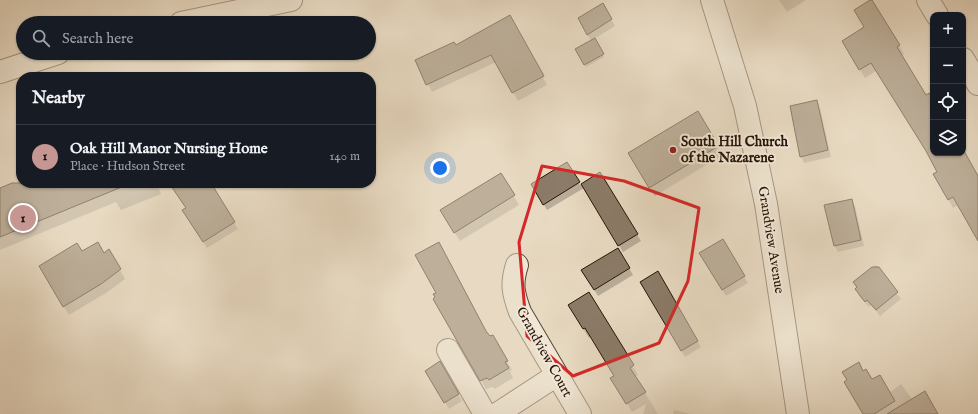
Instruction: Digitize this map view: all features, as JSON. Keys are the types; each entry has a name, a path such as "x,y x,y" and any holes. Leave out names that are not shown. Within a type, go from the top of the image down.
{"street":[{"path":"214,16 291,0"},
{"name":"Grandview Avenue","path":"712,0 745,106 766,204 798,414"},
{"path":"928,0 935,12"},
{"path":"0,72 37,60"},
{"path":"966,64 978,84"},
{"name":"Grandview Court","path":"517,265 513,279 514,295 518,306 580,414"},
{"path":"448,350 485,414"},
{"path":"497,414 557,375"}],"highlighted area":[{"path":"542,166 624,181 699,208 688,281 659,343 573,376 527,336 519,242"}],"building":[{"path":"872,0 900,45 897,47 926,95 929,93 930,95 930,156 966,156 966,154 978,176 978,241 953,197 948,200 933,174 937,172 926,151 871,63 859,70 842,41 864,27 854,10"},
{"path":"603,3 612,19 587,35 578,18"},
{"path":"510,15 544,76 512,93 491,55 426,85 415,60 454,42 456,45"},
{"path":"595,38 604,54 584,65 575,49"},
{"path":"817,100 828,150 800,157 790,106"},
{"name":"South Hill Church of the Nazarene","path":"698,111 714,138 712,139 717,147 649,188 628,153"},
{"path":"567,162 580,182 543,205 531,184"},
{"path":"600,172 638,234 618,246 581,184"},
{"path":"501,173 515,195 454,233 440,210"},
{"path":"16,183 16,188 119,188 0,237 0,188"},
{"path":"172,188 214,188 235,222 203,242 182,210 186,208"},
{"path":"852,199 861,240 834,246 824,205"},
{"path":"723,239 745,276 722,290 699,253"},
{"path":"98,242 104,253 109,249 121,269 101,284 63,307 39,266 77,243 82,251"},
{"path":"439,242 486,331 490,336 493,335 508,361 505,362 509,368 489,380 487,378 480,381 433,299 435,297 433,294 436,293 415,255"},
{"path":"618,248 630,268 594,290 581,270"},
{"path":"872,267 879,267 898,292 876,310 867,300 865,302 855,289 857,287 853,282"},
{"path":"658,271 698,341 681,351 640,282"},
{"path":"589,292 634,365 630,368 646,392 626,404 610,378 614,376 585,328 583,329 568,305"},
{"path":"440,361 459,394 444,403 425,371"},
{"path":"859,362 863,371 866,369 872,379 880,375 895,401 874,414 863,414 844,382 847,380 842,372"},
{"path":"925,391 938,414 887,414"}],"place":[{"name":"South Hill Church of the Nazarene","path":"673,150"},
{"name":"Oak Hill Manor Nursing Home","path":"23,218"}]}
